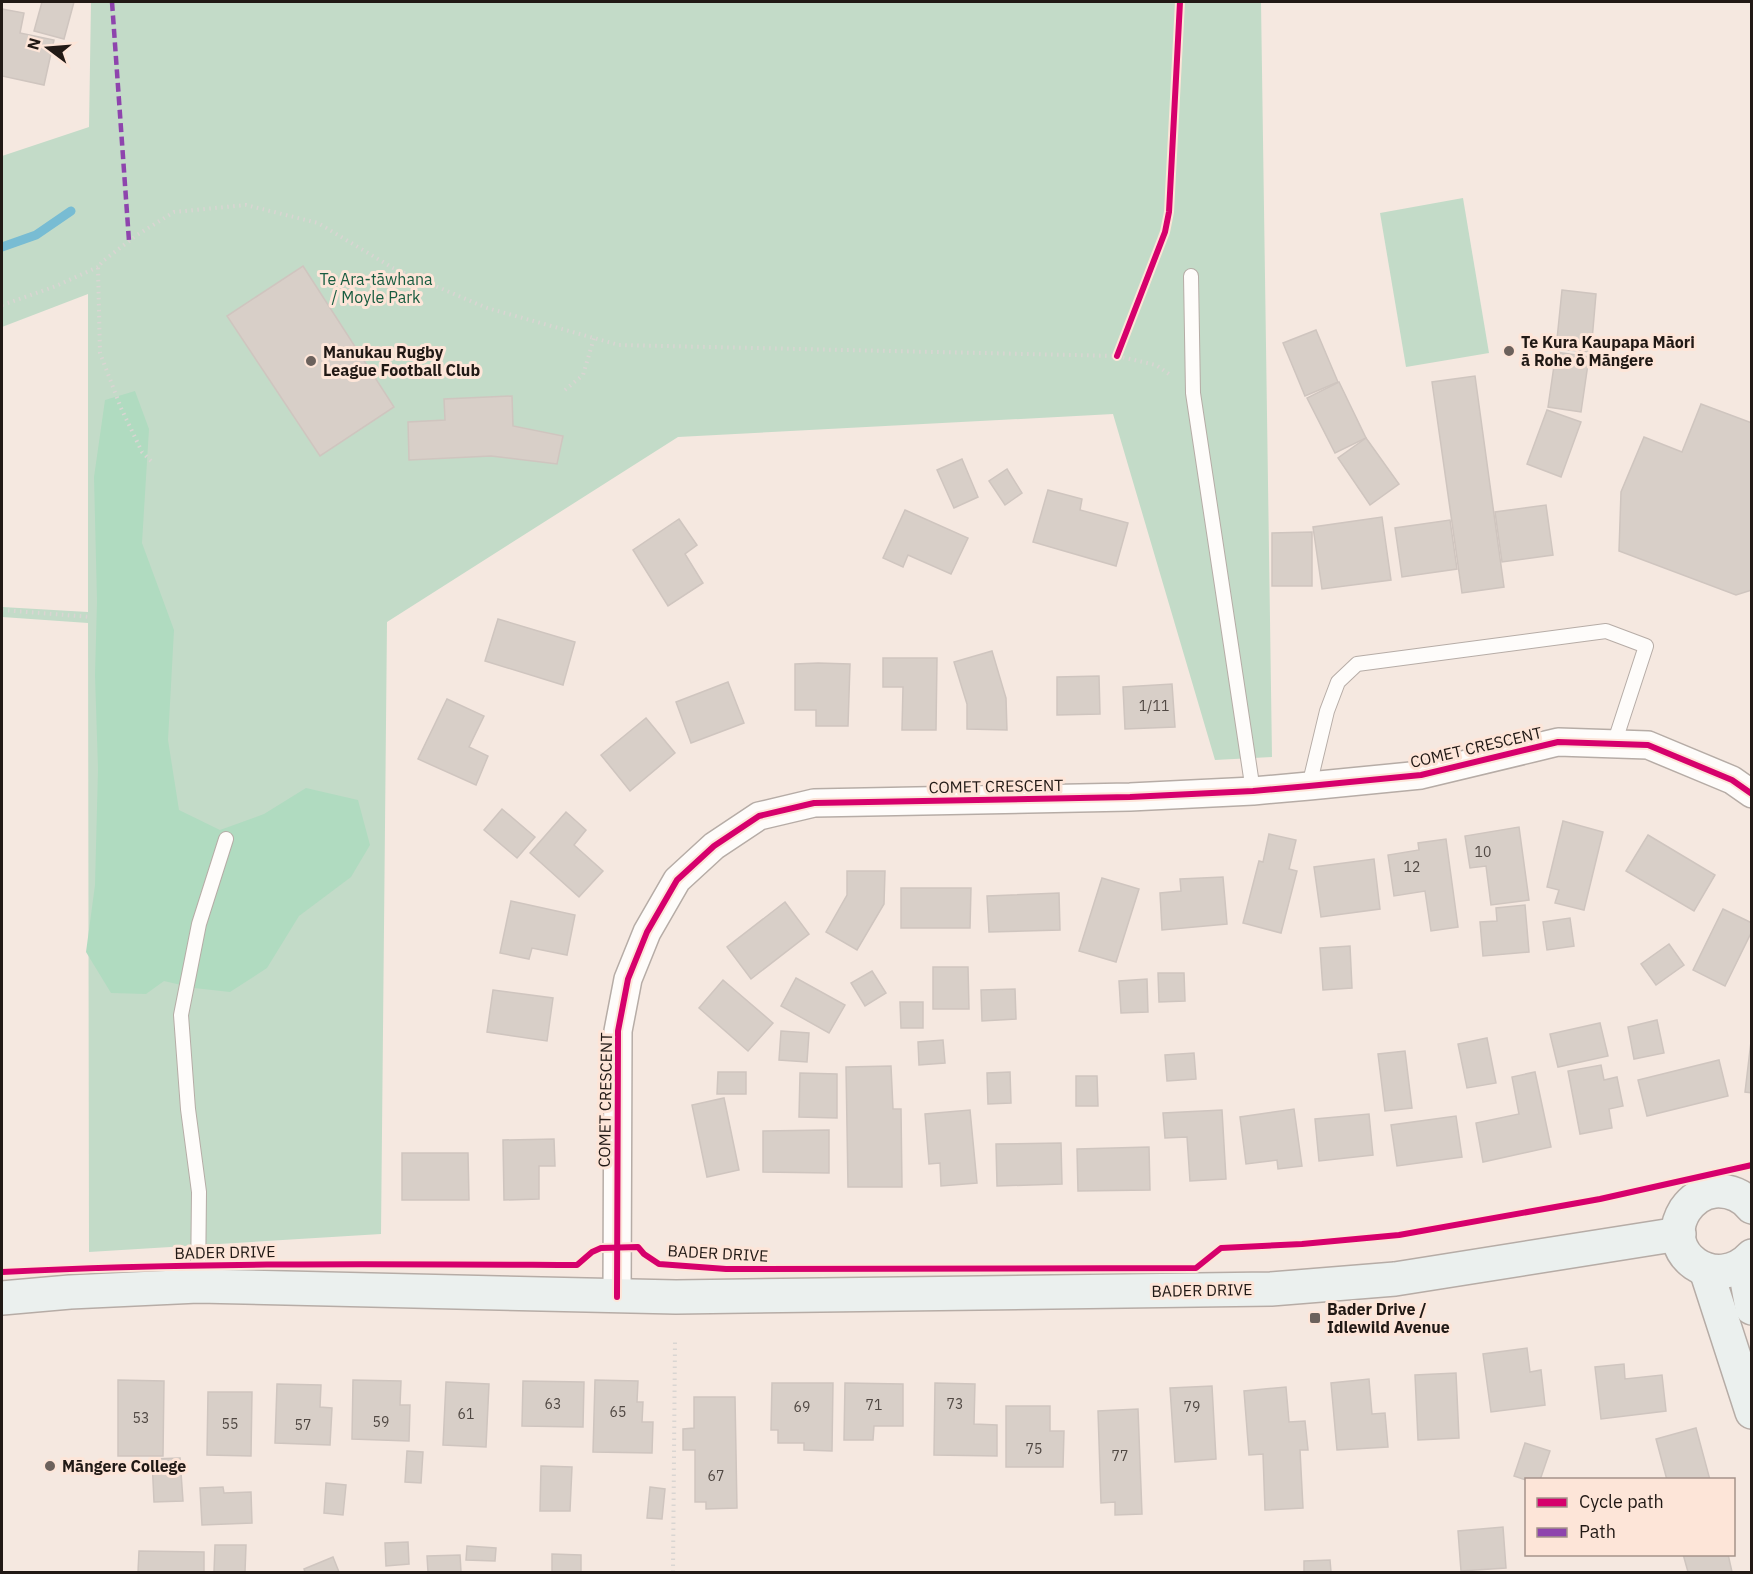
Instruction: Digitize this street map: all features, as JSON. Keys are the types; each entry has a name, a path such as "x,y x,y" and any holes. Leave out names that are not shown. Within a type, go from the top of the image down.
{"main road":[{"path":"1747,1199 1726,1191 1713,1191 1700,1196 1689,1204 1682,1215 1679,1234 1685,1254 1694,1264 1706,1270 1726,1272 1748,1260 1752,1308"},
{"name":"BADER DRIVE","path":"2,1298 70,1292 198,1286 617,1297 1271,1289 1395,1279 1679,1234"},
{"path":"1706,1270 1752,1412"}],"street":[{"name":"COMET CRESCENT","path":"617,1297 618,1031 628,979 647,932 677,880 714,846 759,816 814,803 1130,797 1309,786 1420,775 1558,742 1648,745 1732,780 1752,794"}],"lane":[{"path":"1191,276 1193,393 1253,791"},
{"path":"1309,786 1328,711 1338,682 1358,664 1369,662 1605,631 1646,646 1614,744"},
{"path":"198,1286 199,1192 188,1109 181,1015 199,924 226,839"}],"path":[{"path":"2,304 57,286 98,267 137,235 174,212 246,205 318,223 393,268 487,308 620,345 1117,356 1156,365 1193,393"},
{"path":"98,267 100,353 121,408 142,452 151,461"},
{"path":"565,390 583,375 594,338"},
{"path":"1117,356 1121,345"},
{"path":"2,610 91,618"},
{"path":"673,1572 675,1339"}],"green space":[{"name":"Te Ara-tāwhana / Moyle Park","path":"91,2 1261,2 1272,757 1215,760 1113,414 678,437 387,622 381,1234 89,1252 88,623 2,617 2,607 88,612 88,294 2,327 2,156 89,127"},
{"path":"1463,198 1489,353 1406,367 1380,213"},
{"path":"135,391 149,429 142,543 174,630 168,740 179,810 220,830 264,814 306,788 358,800 370,845 351,877 299,916 267,968 230,992 194,988 164,981 146,994 111,993 86,952 95,885 98,769 94,477 105,400"}],"building":[{"path":"42,2 74,2 64,39 34,31"},
{"path":"2,9 24,13 20,33 54,40 44,85 2,76"},
{"name":"Manukau Rugby League Football Club","path":"303,266 394,407 320,456 227,316"},
{"path":"1562,290 1596,294 1591,352 1556,349"},
{"path":"1316,330 1338,382 1305,396 1283,343"},
{"path":"1556,352 1589,357 1581,412 1548,407"},
{"path":"1475,376 1504,587 1462,593 1432,382"},
{"path":"1339,382 1366,438 1335,453 1307,398"},
{"path":"512,396 513,426 563,436 557,464 491,456 409,460 408,422 445,420 444,399"},
{"path":"1701,404 1752,423 1752,590 1736,595 1619,551 1621,492 1644,437 1682,452"},
{"path":"1547,410 1581,422 1561,477 1527,464"},
{"path":"1366,438 1399,484 1370,505 1338,458"},
{"path":"962,459 978,497 954,508 937,470"},
{"path":"1007,469 1022,493 1005,505 989,481"},
{"path":"1048,490 1082,499 1080,510 1128,523 1116,566 1033,542"},
{"path":"1546,505 1553,555 1502,562 1495,512"},
{"path":"905,510 968,538 951,574 908,555 903,567 883,558"},
{"path":"1382,517 1391,580 1322,589 1313,527"},
{"path":"679,519 697,545 685,554 703,583 668,606 633,550"},
{"path":"1450,520 1457,569 1402,577 1395,528"},
{"path":"1312,532 1312,586 1272,586 1272,533"},
{"path":"498,619 575,642 563,685 485,661"},
{"path":"992,651 1006,698 1007,730 967,729 967,704 954,662"},
{"path":"883,658 937,658 936,730 902,730 903,687 883,687"},
{"path":"795,664 850,664 848,726 816,726 816,710 795,710"},
{"path":"1099,676 1100,714 1057,715 1057,677"},
{"path":"728,682 744,723 691,743 676,702"},
{"path":"1172,684 1175,727 1125,729 1123,687"},
{"path":"447,699 484,716 469,747 488,756 476,785 418,759"},
{"path":"646,718 675,753 630,791 601,755"},
{"path":"502,809 535,837 517,858 484,830"},
{"path":"566,812 586,830 574,845 603,871 579,897 530,853"},
{"path":"1563,821 1603,832 1584,910 1555,903 1559,890 1547,887"},
{"path":"1519,827 1529,900 1491,905 1486,866 1470,868 1465,836"},
{"path":"1269,834 1296,840 1289,869 1297,871 1281,933 1243,923 1259,861 1263,862"},
{"path":"1648,835 1715,875 1694,911 1626,871"},
{"path":"1446,839 1458,927 1431,931 1425,891 1394,896 1388,855 1419,850 1418,843"},
{"path":"1374,859 1380,909 1321,917 1314,867"},
{"path":"847,871 885,871 884,904 857,950 826,932 847,895"},
{"path":"1223,877 1227,924 1162,930 1160,893 1181,891 1180,879"},
{"path":"1102,878 1139,889 1116,962 1079,951"},
{"path":"901,888 971,888 970,928 901,928"},
{"path":"1059,893 1060,930 989,932 987,896"},
{"path":"511,901 575,915 567,955 532,948 529,959 500,953"},
{"path":"785,902 809,934 751,979 727,947"},
{"path":"1525,905 1529,952 1483,956 1480,922 1497,921 1496,908"},
{"path":"1723,909 1752,923 1752,931 1725,986 1693,970"},
{"path":"1570,918 1574,946 1547,950 1543,922"},
{"path":"1669,944 1684,965 1656,985 1641,964"},
{"path":"1350,946 1352,988 1323,990 1320,948"},
{"path":"933,967 968,967 969,1009 933,1009"},
{"path":"872,971 886,993 865,1006 851,983"},
{"path":"1158,973 1184,973 1185,1001 1159,1002"},
{"path":"796,978 845,1005 829,1033 781,1006"},
{"path":"1147,979 1148,1012 1121,1013 1119,981"},
{"path":"723,980 773,1023 748,1051 699,1008"},
{"path":"1015,989 1016,1019 982,1021 981,990"},
{"path":"493,990 553,998 547,1041 487,1032"},
{"path":"900,1002 923,1002 923,1028 901,1028"},
{"path":"1657,1020 1664,1053 1634,1059 1628,1027"},
{"path":"1600,1023 1608,1056 1558,1067 1550,1034"},
{"path":"781,1031 809,1033 807,1062 779,1060"},
{"path":"1752,1033 1752,1093 1745,1092"},
{"path":"1487,1038 1496,1083 1467,1088 1458,1044"},
{"path":"943,1040 945,1063 919,1065 918,1042"},
{"path":"1405,1051 1412,1108 1385,1111 1378,1054"},
{"path":"1194,1053 1196,1079 1167,1081 1165,1055"},
{"path":"1719,1060 1728,1096 1647,1116 1638,1080"},
{"path":"1601,1065 1604,1080 1617,1077 1623,1106 1609,1109 1612,1128 1580,1134 1568,1071"},
{"path":"891,1066 893,1109 901,1109 902,1187 848,1187 846,1067"},
{"path":"718,1072 746,1072 746,1094 717,1094"},
{"path":"1010,1072 1011,1103 988,1104 987,1073"},
{"path":"1535,1072 1551,1147 1483,1162 1476,1123 1519,1114 1512,1077"},
{"path":"800,1073 837,1074 837,1118 799,1117"},
{"path":"1076,1076 1097,1076 1098,1106 1076,1106"},
{"path":"724,1098 739,1170 707,1177 692,1105"},
{"path":"1294,1109 1302,1166 1278,1169 1277,1160 1246,1164 1240,1117"},
{"path":"970,1110 977,1183 941,1186 940,1163 929,1164 925,1114"},
{"path":"1222,1110 1226,1179 1190,1181 1187,1137 1165,1138 1163,1113"},
{"path":"1369,1114 1373,1155 1319,1161 1315,1119"},
{"path":"1456,1116 1462,1157 1397,1166 1391,1125"},
{"path":"829,1130 829,1173 763,1172 763,1131"},
{"path":"554,1139 555,1166 539,1166 539,1199 504,1200 503,1140"},
{"path":"1061,1143 1062,1184 997,1186 996,1144"},
{"path":"1149,1147 1150,1190 1078,1191 1077,1149"},
{"path":"402,1153 468,1153 469,1200 402,1200"},
{"path":"1527,1348 1530,1372 1541,1370 1545,1405 1491,1412 1483,1354"},
{"path":"1624,1364 1625,1379 1662,1375 1666,1411 1601,1419 1595,1367"},
{"path":"1456,1373 1459,1438 1418,1440 1415,1375"},
{"path":"1369,1379 1372,1414 1385,1413 1388,1447 1337,1450 1331,1383"},
{"path":"118,1380 164,1381 163,1456 118,1456"},
{"path":"353,1380 401,1381 400,1405 410,1405 409,1441 352,1439"},
{"path":"595,1380 638,1381 637,1402 643,1402 642,1422 653,1422 652,1453 593,1452"},
{"path":"523,1381 584,1382 583,1427 522,1426"},
{"path":"446,1382 489,1384 486,1447 443,1445"},
{"path":"772,1383 833,1383 832,1451 804,1450 804,1443 778,1443 778,1430 771,1430"},
{"path":"845,1383 903,1384 903,1426 874,1426 873,1440 844,1440"},
{"path":"935,1383 975,1384 974,1424 997,1425 997,1456 934,1455"},
{"path":"277,1384 321,1385 320,1407 332,1408 330,1445 275,1443"},
{"path":"1212,1386 1216,1459 1175,1462 1170,1388"},
{"path":"1286,1387 1289,1422 1305,1421 1308,1450 1300,1450 1303,1508 1265,1510 1263,1454 1249,1455 1244,1391"},
{"path":"208,1392 252,1392 251,1456 207,1455"},
{"path":"694,1397 735,1397 737,1508 706,1509 706,1502 695,1502 695,1450 683,1450 683,1429 694,1428"},
{"path":"1006,1406 1050,1406 1050,1431 1064,1431 1063,1467 1006,1467"},
{"path":"1138,1409 1142,1514 1115,1515 1115,1502 1101,1503 1098,1411"},
{"path":"1696,1428 1709,1478 1666,1478 1656,1439"},
{"path":"1525,1443 1550,1451 1541,1478 1525,1480 1514,1476"},
{"path":"407,1451 423,1452 421,1483 405,1482"},
{"path":"180,1458 183,1501 154,1502 152,1459"},
{"path":"541,1466 572,1467 570,1511 540,1511"},
{"path":"326,1483 346,1485 343,1515 324,1513"},
{"path":"223,1487 224,1493 251,1492 252,1523 202,1525 200,1488"},
{"path":"650,1487 665,1489 662,1519 647,1518"},
{"path":"1503,1527 1506,1568 1461,1571 1458,1531"},
{"path":"408,1542 409,1564 386,1566 385,1543"},
{"path":"215,1545 246,1545 245,1572 214,1572"},
{"path":"467,1546 496,1548 495,1561 466,1560"},
{"path":"139,1551 204,1552 204,1572 138,1572"},
{"path":"552,1554 581,1555 581,1572 552,1572"},
{"path":"460,1555 461,1572 428,1572 427,1556"},
{"path":"1684,1556 1728,1556 1732,1572 1688,1572"},
{"path":"333,1557 339,1572 305,1572 304,1569"},
{"path":"1330,1560 1331,1572 1304,1572 1304,1561"}],"waterway":[{"path":"2,247 36,235 71,211"}],"marked path":[{"path":"112,2 129,241"}],"cycle path":[{"path":"1117,356 1165,232 1169,212 1180,2"},
{"path":"617,1297 618,1031 628,979 647,932 677,880 714,846 759,816 814,803 1130,797 1309,786 1421,775 1558,742 1648,745 1732,780 1752,794"},
{"path":"2,1272 217,1265 577,1265 592,1252 601,1248 638,1247 659,1264 726,1269 1196,1268 1221,1248 1302,1244 1399,1235 1600,1199 1752,1165"}],"place":[{"name":"Te Kura Kaupapa Māori ā Rohe ō Māngere","path":"1509,351"},
{"name":"Manukau Rugby League Football Club","path":"311,361"},
{"name":"Bader Drive / Idlewild Avenue","path":"1315,1318"},
{"name":"Māngere College","path":"50,1466"}]}
